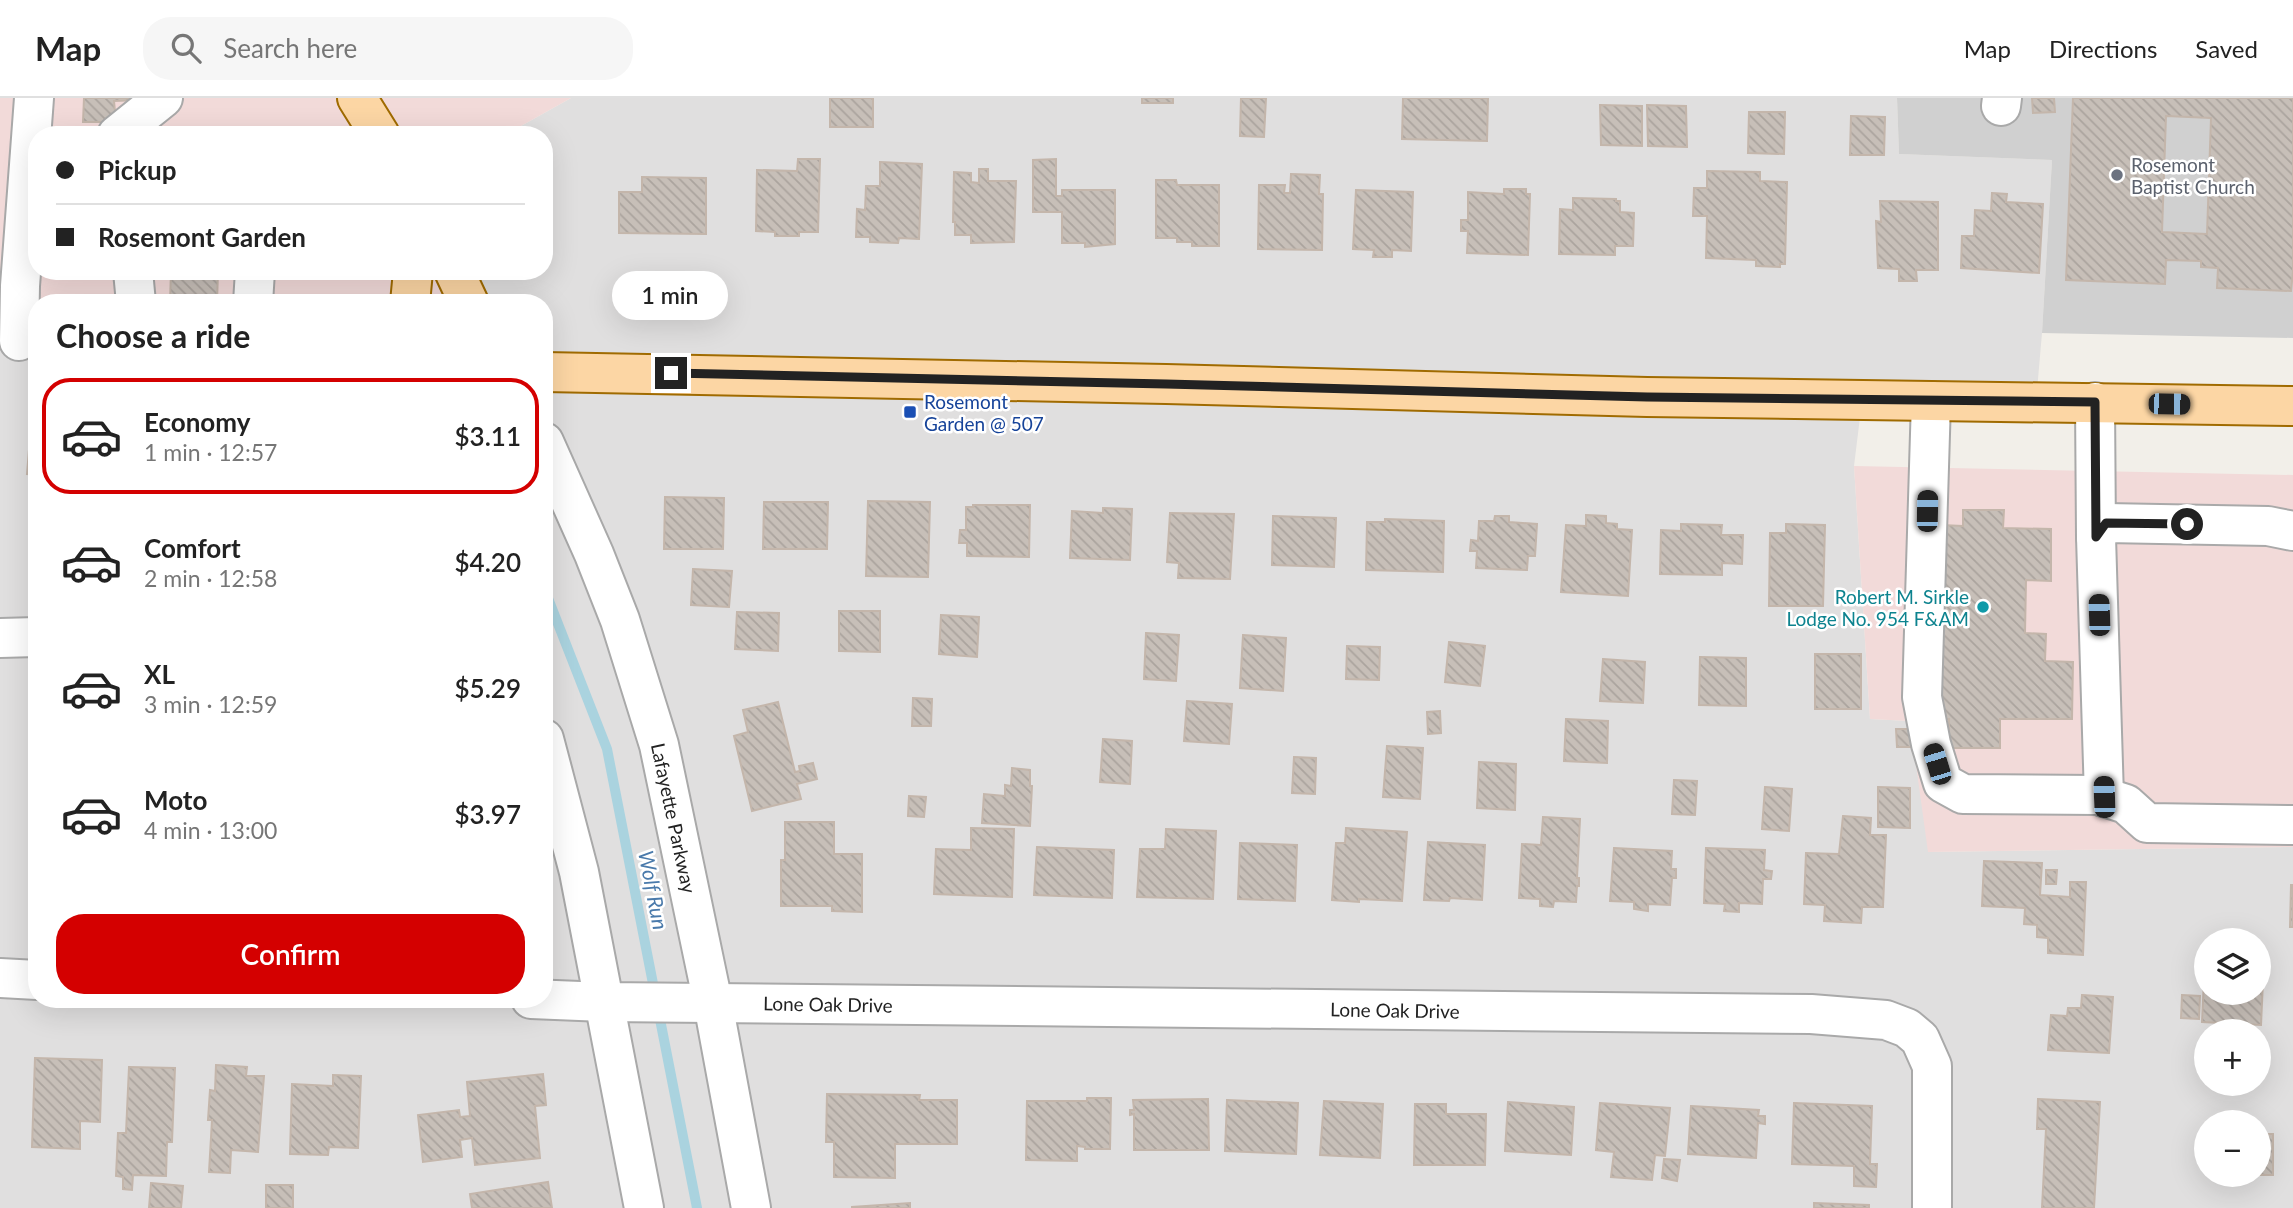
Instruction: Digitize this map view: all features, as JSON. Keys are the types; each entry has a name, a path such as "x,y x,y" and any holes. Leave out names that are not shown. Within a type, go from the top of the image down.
{"main road":[{"path":"357,98 374,126"},
{"path":"553,372 1153,383 1647,397 2293,406"}],"street":[{"path":"33,126 34,98"},
{"path":"128,126 163,98"},
{"path":"19,341 28,253"},
{"path":"1931,401 1922,697 1931,744 1943,783 1963,794 2098,795 2126,804 2147,823 2293,825"},
{"path":"2095,402 2104,797"},
{"name":"Lafayette Parkway","path":"553,462 620,620 659,745 703,1003 751,1208"},
{"path":"2096,537 2106,523 2268,526 2293,531"},
{"path":"0,638 28,637"},
{"path":"553,773 615,1002 644,1208"},
{"path":"0,978 28,980"},
{"name":"Lone Oak Drive","path":"553,1000 1811,1014 1886,1020 1907,1028 1920,1040 1932,1066 1932,1208"}],"shaded area":[{"path":"0,98 571,98 521,126 28,126 28,280 458,280 465,294 28,294 28,312 0,340"},
{"path":"571,98 1897,98 1899,154 2052,160 2036,402 1862,401 1854,466 1870,719 1910,721 1929,852 2293,847 2293,1208 0,1208 0,340 28,342 28,1008 553,1008 553,294 389,294 392,280 553,280 553,126 521,126"},
{"path":"1897,98 2293,98 2293,338 2042,333 2052,160 1899,154"},
{"path":"1854,466 2293,475 2293,847 1928,852 1910,721 1870,719"}],"building":[{"path":"84,98 138,100 114,101 116,122 83,122"},
{"path":"830,98 873,98 873,127 830,127"},
{"path":"1142,98 1173,98 1173,103 1142,103"},
{"path":"1241,98 1266,98 1264,137 1240,136"},
{"path":"1403,98 1488,98 1487,141 1402,139"},
{"path":"2032,98 2054,98 2055,112 2033,113"},
{"name":"Rosemont Baptist Church","path":"2073,98 2293,98 2291,291 2217,288 2218,268 2201,267 2201,261 2166,260 2165,284 2066,280","holes":["2166,116 2211,118 2207,234 2162,232"]},
{"path":"1600,105 1642,106 1642,146 1601,145"},
{"path":"1647,105 1686,106 1687,147 1648,146"},
{"path":"1749,112 1785,112 1784,154 1748,153"},
{"path":"1851,116 1885,117 1884,155 1850,155"},
{"path":"798,159 820,159 818,232 799,232 799,236 775,236 775,232 756,231 757,170 797,171"},
{"path":"1056,159 1056,196 1062,196 1062,190 1115,190 1115,244 1085,247 1085,243 1062,243 1062,212 1033,212 1033,160"},
{"path":"880,162 922,164 919,239 899,238 898,243 870,242 870,237 856,237 857,209 865,210 866,186 880,186"},
{"path":"979,169 988,169 988,181 1016,181 1014,242 971,243 971,235 955,235 954,172 971,173 971,182 979,183"},
{"path":"1707,171 1760,172 1760,181 1787,182 1785,264 1780,264 1780,267 1756,266 1756,260 1706,258 1707,216 1693,216 1694,188 1707,188"},
{"path":"1291,174 1320,175 1319,194 1323,194 1322,250 1258,249 1259,185 1285,185 1284,193 1290,193"},
{"path":"642,177 706,178 706,234 619,233 619,192 642,192"},
{"path":"1156,180 1176,180 1177,185 1219,185 1219,246 1192,246 1192,242 1177,242 1177,238 1156,238"},
{"path":"1504,189 1526,189 1526,194 1530,194 1528,255 1467,253 1468,231 1461,231 1461,220 1468,220 1468,192 1504,194"},
{"path":"1356,190 1413,192 1411,251 1392,250 1392,257 1373,257 1374,250 1353,249"},
{"path":"1992,193 2007,194 2006,202 2043,204 2039,273 1961,268 1962,236 1974,236 1975,210 1991,211"},
{"path":"1573,198 1620,201 1620,212 1634,213 1633,246 1615,246 1615,255 1559,254 1560,209 1573,210"},
{"path":"1880,201 1938,202 1938,270 1916,270 1917,281 1899,281 1899,269 1878,268 1876,221 1881,222"},
{"path":"171,280 218,280 217,294 170,294"},
{"path":"665,497 724,498 723,549 664,549"},
{"path":"868,501 930,502 928,577 866,576"},
{"path":"764,502 828,502 827,549 763,549"},
{"path":"1030,505 1029,557 967,556 967,543 959,543 960,530 966,530 966,507"},
{"path":"1103,508 1132,509 1130,560 1070,558 1072,511 1103,513"},
{"name":"Robert M. Sirkle Lodge No. 954 F&AM","path":"1963,510 2004,510 2003,528 2051,529 2051,581 2026,580 2025,633 2046,634 2045,661 2073,662 2072,719 2000,719 2000,748 1948,748 1949,719 1939,719 1942,525 1963,526"},
{"path":"1170,513 1234,514 1230,579 1178,578 1179,563 1167,562"},
{"path":"1586,515 1606,516 1606,523 1617,524 1617,529 1632,530 1628,596 1561,592 1566,525 1586,526"},
{"path":"1273,516 1336,518 1334,567 1272,565"},
{"path":"1495,516 1509,516 1509,522 1537,524 1535,556 1528,556 1527,570 1476,568 1477,551 1470,551 1471,540 1478,541 1479,521 1494,521"},
{"path":"1385,519 1444,521 1443,572 1366,570 1367,522 1385,522"},
{"path":"1681,524 1722,525 1721,535 1743,535 1742,564 1722,563 1722,575 1660,574 1661,530 1681,531"},
{"path":"1786,524 1825,525 1823,606 1769,606 1770,533 1786,533"},
{"path":"693,569 732,571 729,607 691,605"},
{"path":"839,611 880,611 880,652 839,651"},
{"path":"737,612 779,613 778,651 735,649"},
{"path":"941,615 979,617 977,657 939,654"},
{"path":"1146,633 1179,635 1176,681 1144,679"},
{"path":"1243,635 1286,638 1283,691 1240,688"},
{"path":"1449,642 1485,646 1480,686 1445,682"},
{"path":"1347,646 1380,647 1379,680 1346,679"},
{"path":"1815,654 1861,654 1861,709 1815,709"},
{"path":"1700,657 1746,658 1746,706 1699,705"},
{"path":"1603,659 1645,662 1643,703 1600,701"},
{"path":"913,698 932,699 931,726 912,726"},
{"path":"1187,701 1232,704 1229,744 1184,741"},
{"path":"778,702 795,772 800,771 799,766 813,763 817,779 797,784 801,799 752,811 734,736 748,732 743,710"},
{"path":"1440,711 1441,733 1428,734 1427,712"},
{"path":"1566,719 1608,721 1607,763 1564,761"},
{"path":"1896,729 1911,729 1911,747 1897,747"},
{"path":"1103,739 1132,741 1130,784 1100,782"},
{"path":"1387,746 1423,748 1420,799 1383,797"},
{"path":"1294,757 1316,758 1315,794 1292,793"},
{"path":"1479,762 1516,764 1515,810 1477,808"},
{"path":"1012,768 1030,770 1030,826 982,823 984,794 1005,796 1005,785 1011,786"},
{"path":"1674,780 1697,781 1695,815 1672,814"},
{"path":"1765,787 1792,789 1789,831 1762,829"},
{"path":"1878,787 1910,788 1910,828 1878,827"},
{"path":"909,796 926,797 924,817 908,816"},
{"path":"1843,816 1871,818 1870,835 1886,835 1883,907 1862,907 1861,923 1824,921 1825,905 1804,904 1806,853 1839,854"},
{"path":"1543,817 1580,819 1577,878 1579,886 1576,902 1554,901 1553,907 1540,906 1540,899 1519,898 1522,844 1541,845"},
{"path":"785,822 834,822 834,854 862,854 862,912 832,911 832,906 781,906 781,860 785,860"},
{"path":"971,828 1014,829 1012,897 934,894 936,849 971,850"},
{"path":"1346,828 1407,832 1402,901 1332,900 1336,843 1345,843"},
{"path":"1166,829 1216,831 1213,899 1137,897 1140,849 1165,849"},
{"path":"1428,842 1485,845 1482,900 1424,900"},
{"path":"1240,843 1297,845 1295,901 1238,899"},
{"path":"1037,847 1114,850 1112,898 1034,895"},
{"path":"1614,848 1672,851 1671,869 1676,869 1676,878 1672,878 1670,905 1648,904 1648,911 1634,909 1634,902 1610,901"},
{"path":"1706,848 1765,850 1764,870 1772,871 1771,879 1763,879 1762,904 1739,903 1739,912 1724,911 1725,904 1704,903"},
{"path":"1984,861 2042,863 2040,895 2070,897 2070,882 2086,882 2083,955 2048,953 2048,938 2037,937 2037,925 2024,924 2025,908 1982,906"},
{"path":"2046,870 2057,870 2056,884 2046,884"},
{"path":"2293,885 2293,927 2290,927"},
{"path":"2082,995 2113,997 2109,1053 2048,1050 2051,1015 2067,1016 2068,1008 2081,1008"},
{"path":"2182,995 2194,996 2194,1005 2200,1005 2199,1019 2181,1018"},
{"path":"2203,1005 2262,1005 2261,1019 2202,1019"},
{"path":"35,1058 102,1060 100,1122 80,1121 80,1149 32,1147"},
{"path":"216,1065 247,1067 246,1076 264,1076 258,1152 231,1150 230,1173 209,1172 212,1120 208,1120 210,1090 215,1091"},
{"path":"129,1067 175,1068 172,1142 167,1142 166,1176 133,1175 132,1190 123,1189 123,1177 116,1176 118,1133 126,1133"},
{"path":"543,1074 546,1105 535,1106 540,1158 475,1165 472,1138 460,1140 462,1157 423,1162 418,1115 459,1110 460,1117 470,1116 467,1082"},
{"path":"333,1075 361,1076 358,1148 329,1147 328,1155 290,1154 292,1084 333,1086"},
{"path":"827,1094 920,1095 919,1100 957,1100 957,1144 895,1144 895,1178 834,1177 834,1142 826,1142"},
{"path":"1087,1098 1111,1098 1110,1149 1085,1149 1077,1146 1077,1161 1026,1160 1027,1101 1087,1101"},
{"path":"1208,1099 1209,1150 1134,1150 1134,1114 1130,1115 1130,1110 1134,1110 1133,1100"},
{"path":"2038,1099 2100,1102 2094,1208 2042,1208 2046,1129 2037,1129"},
{"path":"1227,1100 1298,1103 1296,1154 1225,1151"},
{"path":"1324,1101 1383,1104 1380,1158 1320,1155"},
{"path":"1508,1102 1574,1107 1571,1155 1505,1151"},
{"path":"1600,1103 1670,1108 1665,1156 1655,1155 1652,1180 1611,1177 1614,1152 1596,1150"},
{"path":"1794,1103 1872,1106 1870,1164 1877,1164 1876,1187 1854,1186 1854,1166 1792,1164"},
{"path":"1415,1104 1446,1104 1446,1114 1486,1114 1485,1165 1414,1165"},
{"path":"1691,1106 1759,1110 1758,1116 1765,1116 1765,1124 1758,1123 1756,1158 1688,1154"},
{"path":"2271,1134 2273,1134 2271,1175"},
{"path":"1664,1159 1680,1160 1677,1181 1662,1178"},
{"path":"548,1182 552,1208 472,1208 470,1194"},
{"path":"151,1183 183,1186 181,1208 149,1208"},
{"path":"266,1185 293,1185 293,1208 266,1208"},
{"path":"910,1203 910,1208 852,1208 852,1207"},
{"path":"1814,1203 1869,1205 1869,1208 1814,1208"}],"waterway":[{"name":"Wolf Run","path":"553,611 607,749 697,1208"}],"place":[{"name":"Rosemont Baptist Church","path":"2117,175"},
{"name":"Rosemont Garden @ 507","path":"910,412"},
{"name":"Robert M. Sirkle Lodge No. 954 F&AM","path":"1983,607"}],"route":[{"path":"671,373 1647,397 2095,402 2096,537 2106,523 2187,524"}]}
